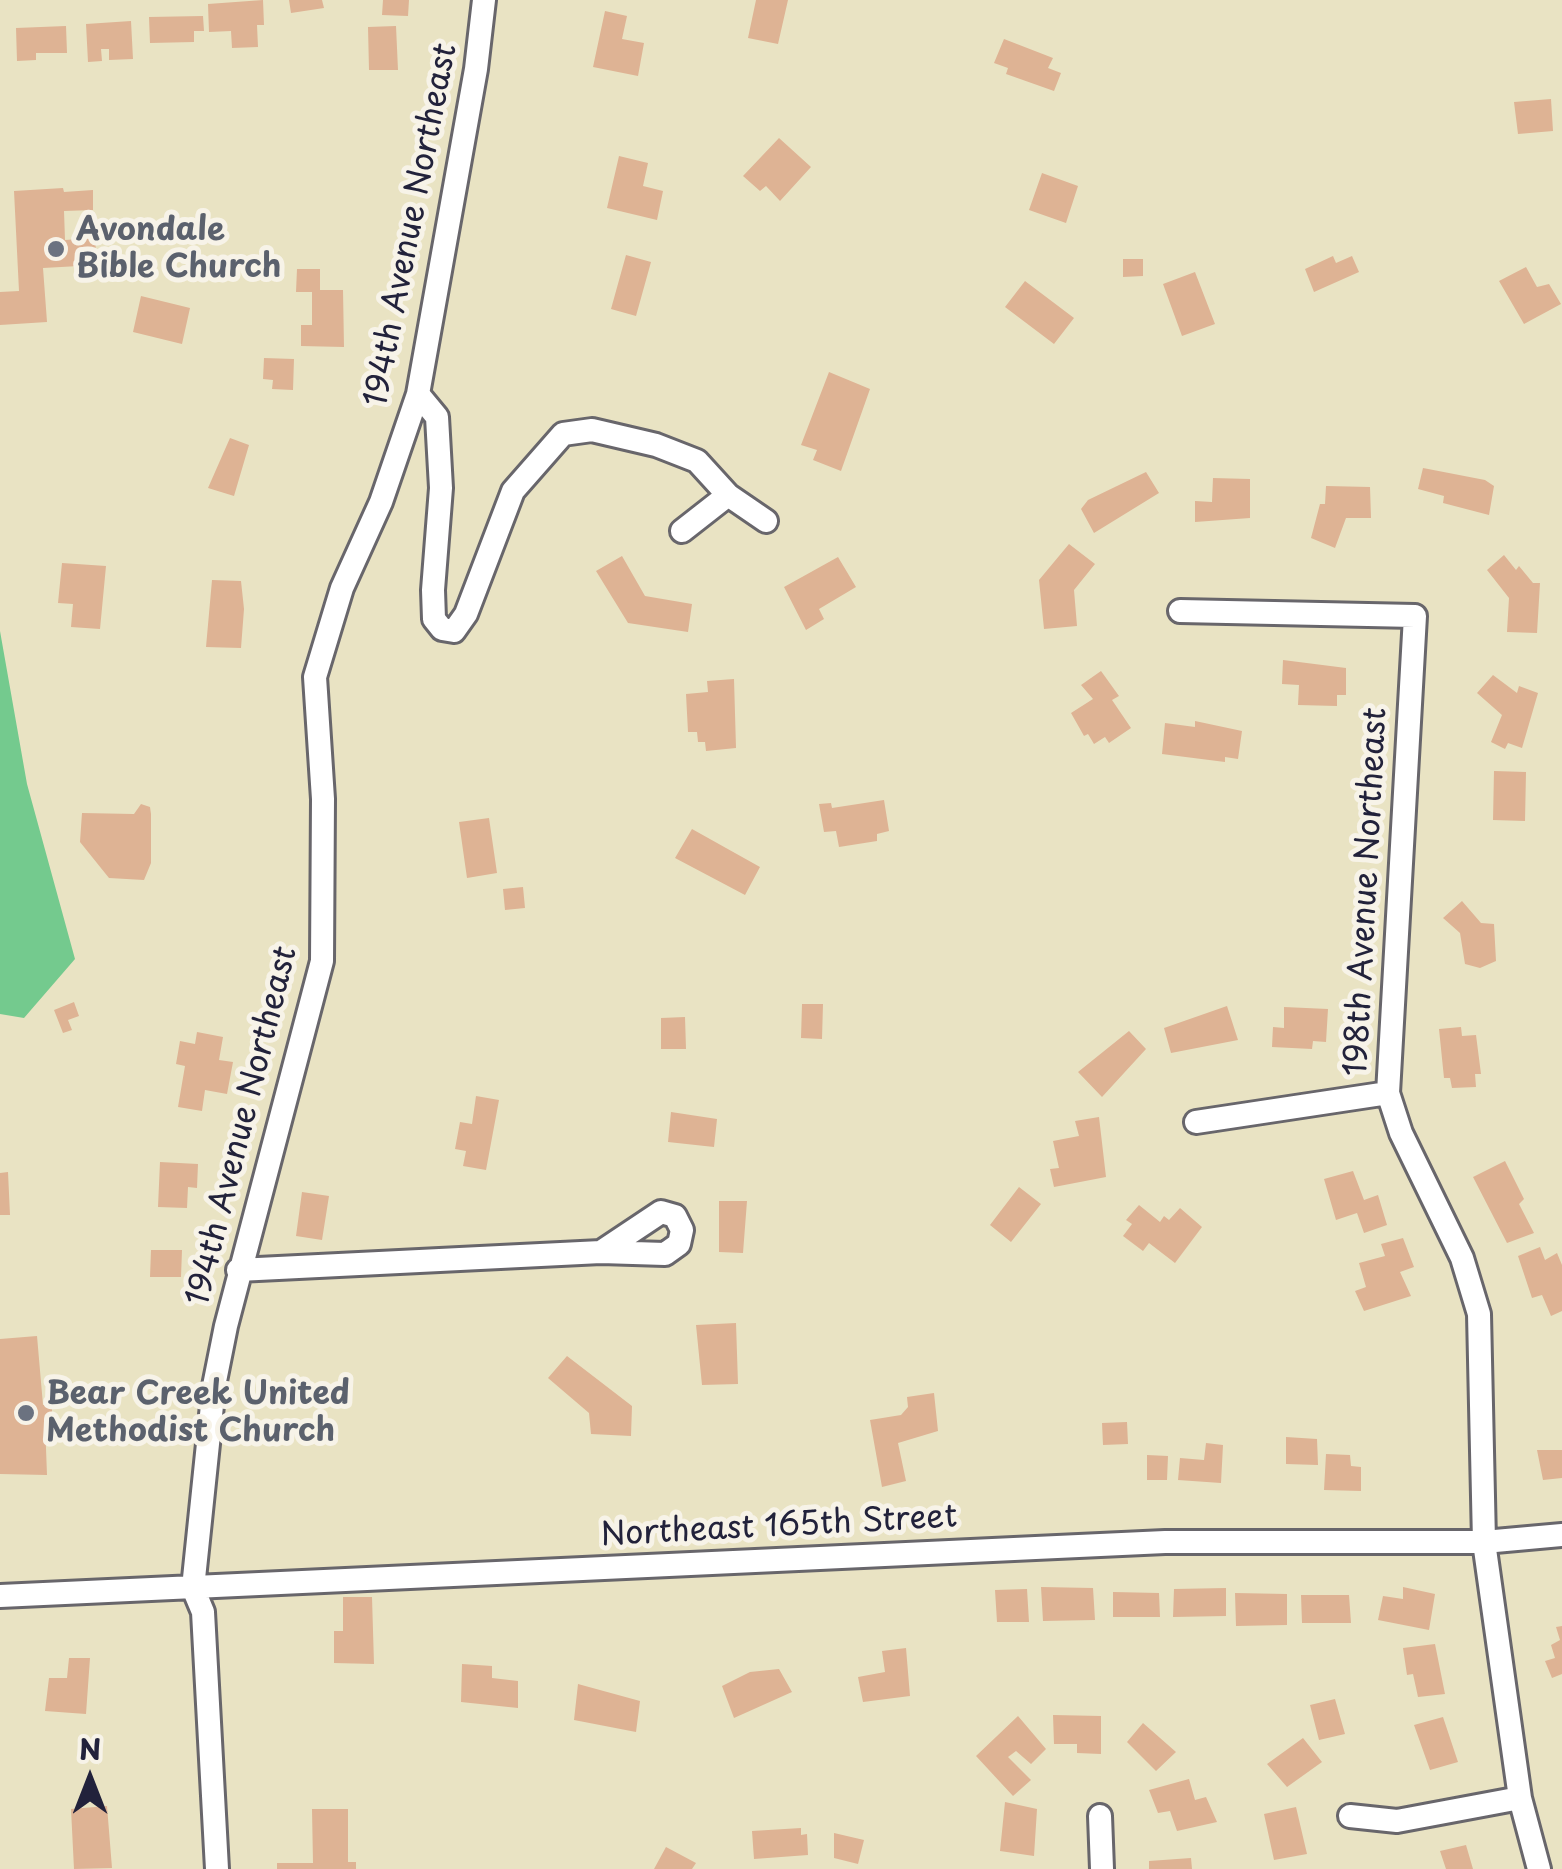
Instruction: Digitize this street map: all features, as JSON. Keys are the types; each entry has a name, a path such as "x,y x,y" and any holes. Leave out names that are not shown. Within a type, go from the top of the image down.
{"street":[{"name":"194th Avenue Northeast","path":"216,1869 202,1612 194,1588 214,1386 238,1270 322,962 323,799 315,677 342,588 381,502 418,394 476,70 484,0"},
{"path":"418,394 437,417 441,488 433,590 434,619 442,630 454,631 466,614 513,491 563,434 592,430 656,445 696,461 728,496 766,521"},
{"path":"682,532 728,496"},
{"name":"198th Avenue Northeast","path":"1180,611 1415,616 1388,1093 1401,1132 1462,1258 1479,1314 1484,1542 1520,1798 1538,1869"},
{"path":"1196,1122 1388,1093"},
{"path":"238,1270 601,1252"},
{"name":"Northeast 165th Street","path":"0,1596 1165,1542 1484,1542 1562,1535"},
{"path":"1350,1816 1398,1821 1520,1798"},
{"path":"1100,1816 1102,1869"}],"green space":[{"path":"0,631 27,784 75,959 24,1018 0,1014"}],"building":[{"path":"263,0 264,25 257,25 258,47 232,48 231,31 209,32 208,4"},
{"path":"289,0 322,0 324,8 291,13"},
{"path":"383,0 409,0 408,16 382,15"},
{"path":"756,0 788,0 778,44 748,38"},
{"path":"605,11 627,16 622,39 644,43 638,76 593,67"},
{"path":"203,16 204,31 194,31 194,42 150,43 149,17"},
{"path":"131,21 133,59 109,60 109,49 101,49 102,61 88,62 86,24"},
{"path":"66,26 67,53 36,53 36,60 17,61 16,28"},
{"path":"396,26 398,70 369,70 368,27"},
{"path":"1004,39 1053,58 1048,68 1061,73 1054,91 1006,74 1008,68 994,63"},
{"path":"1551,99 1553,131 1518,134 1514,102"},
{"path":"779,138 811,167 780,201 766,186 760,191 743,176"},
{"path":"619,156 648,163 643,186 663,191 657,220 607,208"},
{"path":"1042,173 1078,186 1066,223 1029,210"},
{"name":"Avondale Bible Church","path":"63,188 64,192 93,190 93,210 64,211 65,240 95,238 97,265 43,268 47,322 0,325 0,292 19,291 14,191"},
{"path":"626,255 651,262 636,316 611,309"},
{"path":"1333,256 1336,263 1352,256 1359,272 1314,292 1305,269"},
{"path":"1123,259 1143,259 1143,276 1123,277"},
{"path":"1526,267 1537,287 1549,284 1561,304 1524,324 1499,281"},
{"path":"297,269 320,269 320,290 343,290 344,347 301,346 301,325 312,325 312,292 296,292"},
{"path":"1195,272 1215,324 1182,336 1163,284"},
{"path":"1025,281 1074,318 1054,344 1005,307"},
{"path":"141,296 190,308 182,344 133,332"},
{"path":"264,358 294,359 293,390 272,389 273,380 263,379"},
{"path":"829,372 870,389 841,471 813,460 817,450 801,445"},
{"path":"230,438 249,445 234,496 208,488"},
{"path":"1423,468 1485,480 1494,486 1489,515 1443,503 1444,496 1418,489"},
{"path":"1146,472 1159,493 1094,533 1081,509 1088,500"},
{"path":"1213,478 1250,479 1250,518 1195,522 1195,501 1212,502"},
{"path":"1326,486 1370,487 1371,518 1346,518 1335,548 1311,538 1320,504 1325,504"},
{"path":"1069,544 1095,564 1074,590 1077,626 1044,629 1039,580"},
{"path":"1504,555 1516,570 1519,566 1533,583 1540,583 1537,633 1507,632 1509,598 1487,570"},
{"path":"622,556 645,596 692,604 688,632 628,623 596,571"},
{"path":"838,557 856,587 819,609 824,619 806,630 784,587"},
{"path":"62,563 106,566 100,629 71,627 73,604 58,603"},
{"path":"212,580 241,581 241,648 206,647"},
{"path":"1283,660 1346,668 1346,695 1337,695 1337,706 1298,705 1299,685 1282,684"},
{"path":"1101,671 1119,696 1112,700 1131,728 1109,743 1105,737 1094,744 1088,734 1084,736 1071,713 1093,699 1081,685"},
{"path":"1493,675 1517,693 1519,686 1538,693 1522,748 1508,743 1505,749 1491,742 1502,715 1477,693"},
{"path":"734,679 736,748 706,751 705,742 698,742 697,732 688,732 686,694 708,692 707,681"},
{"path":"1195,721 1242,731 1238,759 1225,757 1225,762 1162,754 1165,723 1195,727"},
{"path":"1494,771 1526,772 1525,821 1493,820"},
{"path":"884,800 889,831 877,834 877,841 839,847 836,831 824,832 819,804 831,803 832,808"},
{"path":"141,804 150,807 151,814 151,863 144,880 109,878 80,842 82,813 134,814"},
{"path":"489,818 497,873 467,878 459,822"},
{"path":"692,829 760,867 745,895 675,858"},
{"path":"523,887 525,908 505,910 503,889"},
{"path":"1462,901 1481,923 1494,924 1496,961 1480,968 1465,964 1460,933 1443,918"},
{"path":"74,1002 79,1016 68,1020 72,1030 63,1033 54,1010"},
{"path":"802,1004 823,1004 822,1039 801,1038"},
{"path":"1227,1006 1238,1040 1171,1053 1164,1028"},
{"path":"1284,1007 1328,1009 1326,1042 1313,1041 1312,1049 1272,1047 1273,1027 1284,1028"},
{"path":"685,1017 686,1049 661,1049 661,1018"},
{"path":"1461,1027 1462,1036 1476,1035 1481,1074 1475,1074 1476,1087 1452,1088 1450,1078 1444,1078 1439,1029"},
{"path":"1129,1031 1146,1049 1102,1097 1078,1072"},
{"path":"197,1032 223,1037 219,1060 233,1062 227,1094 205,1090 202,1111 178,1107 185,1066 176,1064 180,1041 195,1044"},
{"path":"476,1096 499,1100 486,1170 463,1166 466,1151 455,1149 460,1122 472,1124"},
{"path":"671,1112 717,1119 714,1147 668,1142"},
{"path":"1099,1117 1106,1177 1054,1187 1050,1169 1059,1168 1053,1141 1079,1136 1075,1121"},
{"path":"1505,1161 1524,1199 1519,1204 1534,1233 1507,1243 1473,1177"},
{"path":"160,1162 198,1164 197,1188 188,1187 187,1208 158,1207"},
{"path":"1353,1171 1364,1200 1378,1195 1387,1225 1364,1233 1357,1213 1336,1220 1324,1179"},
{"path":"8,1172 10,1215 0,1215 0,1173"},
{"path":"1019,1187 1041,1204 1011,1242 990,1225"},
{"path":"302,1192 329,1196 322,1240 296,1236"},
{"path":"719,1201 747,1201 743,1253 719,1252"},
{"path":"1139,1205 1160,1222 1164,1216 1169,1220 1180,1208 1202,1227 1175,1263 1149,1243 1143,1251 1123,1236 1132,1224 1126,1220"},
{"path":"1403,1238 1414,1267 1400,1272 1411,1296 1364,1311 1355,1291 1366,1287 1359,1263 1385,1256 1381,1244"},
{"path":"1540,1247 1545,1260 1557,1253 1562,1265 1562,1311 1551,1316 1542,1295 1532,1298 1518,1256"},
{"path":"151,1250 182,1250 181,1277 150,1277"},
{"path":"736,1323 738,1384 702,1385 696,1325"},
{"name":"Bear Creek United Methodist Church","path":"37,1336 43,1405 52,1404 52,1421 45,1422 47,1475 0,1474 0,1339"},
{"path":"567,1356 632,1406 631,1436 591,1434 589,1413 548,1378"},
{"path":"934,1393 938,1431 898,1443 906,1481 882,1487 870,1420 901,1415 908,1407 907,1397"},
{"path":"1127,1422 1128,1444 1103,1445 1102,1423"},
{"path":"1286,1437 1317,1439 1318,1465 1286,1464"},
{"path":"1206,1443 1223,1445 1221,1483 1178,1480 1180,1458 1204,1460"},
{"path":"1537,1450 1562,1450 1562,1478 1543,1480"},
{"path":"1326,1454 1350,1455 1351,1466 1361,1467 1361,1491 1324,1490"},
{"path":"1147,1455 1168,1456 1167,1480 1147,1480"},
{"path":"1041,1587 1093,1588 1095,1620 1043,1621"},
{"path":"1403,1587 1435,1594 1429,1630 1378,1620 1383,1596 1403,1599"},
{"path":"1226,1588 1226,1616 1173,1617 1174,1589"},
{"path":"1027,1589 1029,1622 997,1622 995,1590"},
{"path":"1113,1592 1159,1593 1160,1617 1113,1617"},
{"path":"1235,1593 1287,1594 1287,1625 1236,1626"},
{"path":"1301,1595 1349,1595 1351,1623 1302,1623"},
{"path":"343,1597 372,1597 374,1664 334,1663 334,1631 343,1631"},
{"path":"1562,1626 1562,1674 1552,1678 1545,1661 1555,1658 1551,1645 1560,1640 1556,1627"},
{"path":"1435,1644 1445,1694 1418,1697 1413,1674 1407,1675 1403,1648"},
{"path":"906,1648 910,1696 863,1702 858,1677 885,1672 882,1651"},
{"path":"69,1658 90,1658 86,1714 45,1711 49,1678 67,1678"},
{"path":"462,1664 492,1666 492,1678 518,1681 518,1708 461,1702"},
{"path":"779,1669 792,1692 734,1718 722,1686 750,1672"},
{"path":"578,1684 640,1701 636,1732 574,1720"},
{"path":"1335,1699 1345,1734 1319,1740 1310,1705"},
{"path":"1053,1715 1101,1716 1101,1754 1077,1753 1077,1744 1054,1744"},
{"path":"1018,1716 1046,1749 1031,1764 1016,1751 1008,1757 1031,1780 1013,1796 976,1756"},
{"path":"1443,1717 1458,1762 1430,1770 1414,1725"},
{"path":"1143,1723 1176,1752 1156,1771 1127,1742"},
{"path":"1303,1738 1322,1762 1287,1787 1267,1764"},
{"path":"1189,1779 1195,1800 1206,1797 1217,1822 1177,1831 1170,1811 1158,1813 1149,1790"},
{"path":"1005,1802 1037,1809 1034,1856 1000,1851"},
{"path":"107,1806 112,1868 74,1869 71,1809"},
{"path":"1296,1807 1307,1854 1274,1860 1264,1814"},
{"path":"312,1809 348,1809 348,1862 356,1862 356,1869 277,1869 277,1863 313,1863"},
{"path":"801,1828 801,1835 807,1834 808,1855 754,1859 752,1831"},
{"path":"834,1833 864,1840 858,1864 834,1858"},
{"path":"1466,1845 1473,1869 1446,1869 1440,1851"},
{"path":"666,1847 696,1863 692,1869 654,1869"},
{"path":"1191,1858 1192,1869 1149,1869 1149,1861"}],"place":[{"name":"Avondale Bible Church","path":"56,249"},
{"name":"Bear Creek United Methodist Church","path":"26,1413"}]}
